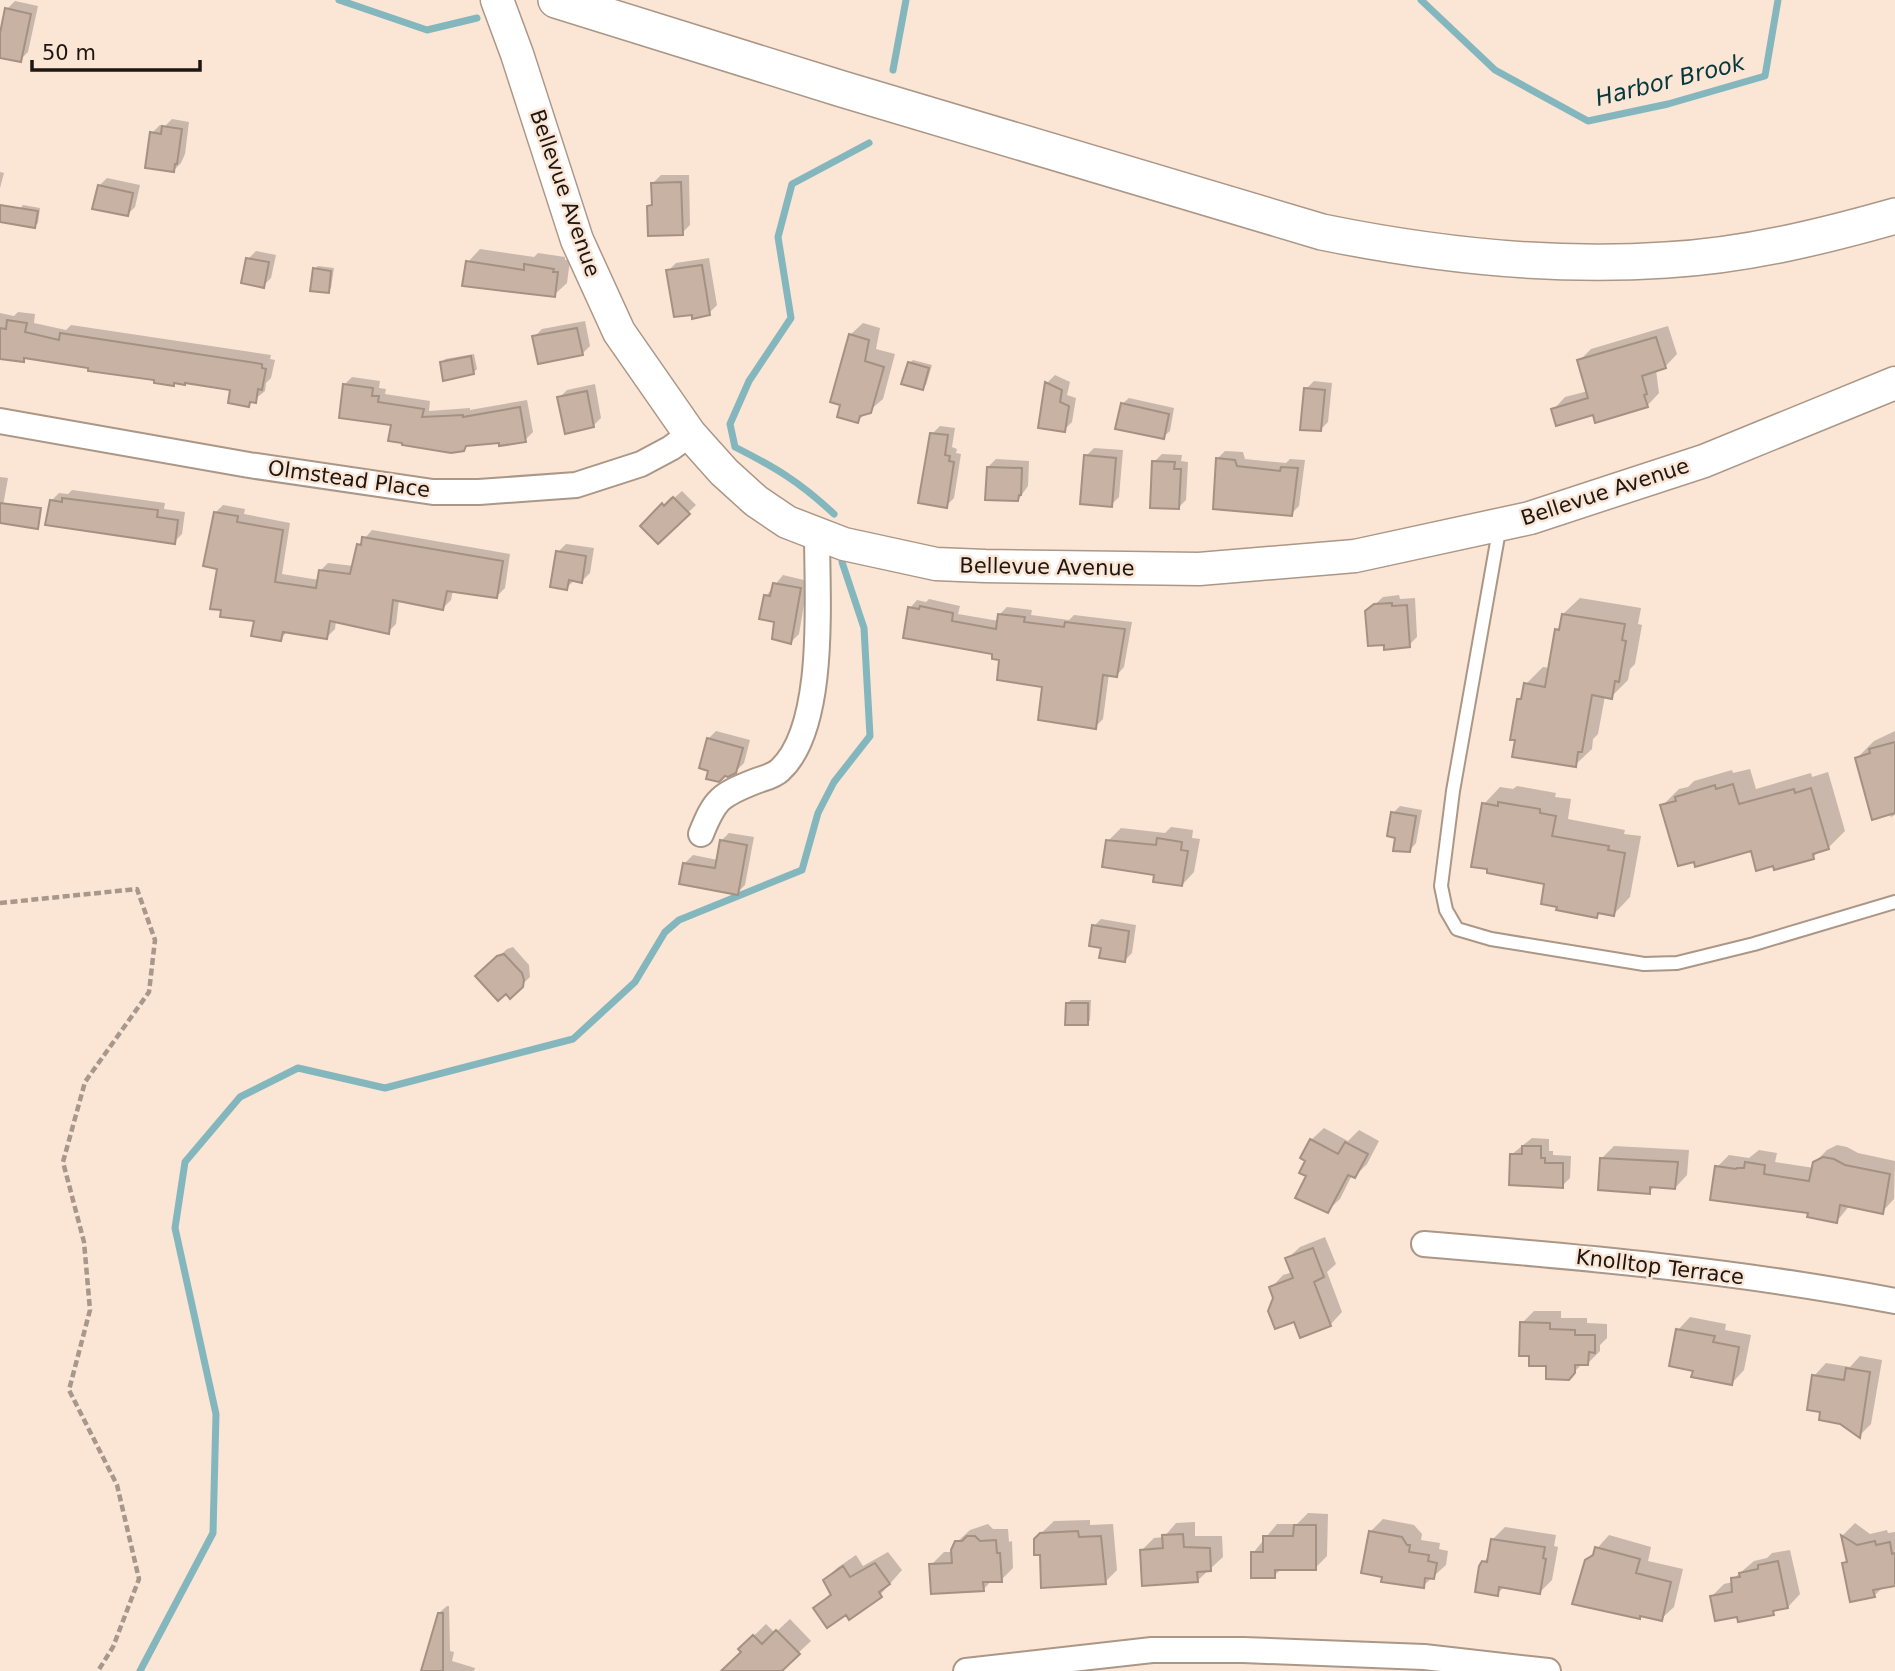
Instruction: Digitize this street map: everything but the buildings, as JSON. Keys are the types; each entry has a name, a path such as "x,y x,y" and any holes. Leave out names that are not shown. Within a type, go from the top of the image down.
{"main road":[{"path":"556,0 842,89 1322,232 1393,247 1510,261 1668,260 1742,251 1829,235 1895,216"}],"street":[{"name":"Bellevue Avenue","path":"497,0 577,240 619,332 690,433 724,472 787,522 844,544 936,564 1199,569 1355,556 1530,518 1704,461 1895,383"},
{"name":"Olmstead Place","path":"0,421 236,463 433,492 479,492 576,485 641,464 671,448 690,433"},
{"path":"701,834 711,807 723,796 778,773 792,757 803,732 816,659 817,535"},
{"name":"Knolltop Terrace","path":"1424,1244 1624,1261 1831,1289 1895,1301"},
{"path":"966,1671 1152,1650 1243,1650 1424,1657 1548,1671"}],"lane":[{"path":"1501,525 1453,791 1441,886 1446,910 1457,929 1491,939 1644,964 1677,963 1755,944 1895,902"}],"path":[{"path":"0,903 137,889 155,940 149,992 85,1082 63,1162 84,1242 90,1310 69,1390 117,1485 139,1579 113,1647 98,1671"}],"waterway":[{"name":"Harbor Brook","path":"339,0 427,30 477,18"},
{"path":"893,70 906,0"},
{"name":"Harbor Brook","path":"1421,0 1495,70 1588,121 1668,104 1765,76 1778,0"},
{"path":"834,514 787,476 735,447 730,424 749,381 791,318 778,237 792,184 869,143"},
{"path":"140,1671 213,1533 216,1414 175,1228 185,1162 240,1097 298,1068 385,1088 573,1039 635,982 665,932 679,920 802,870 818,813 834,782 870,736 864,628 842,562"}]}
